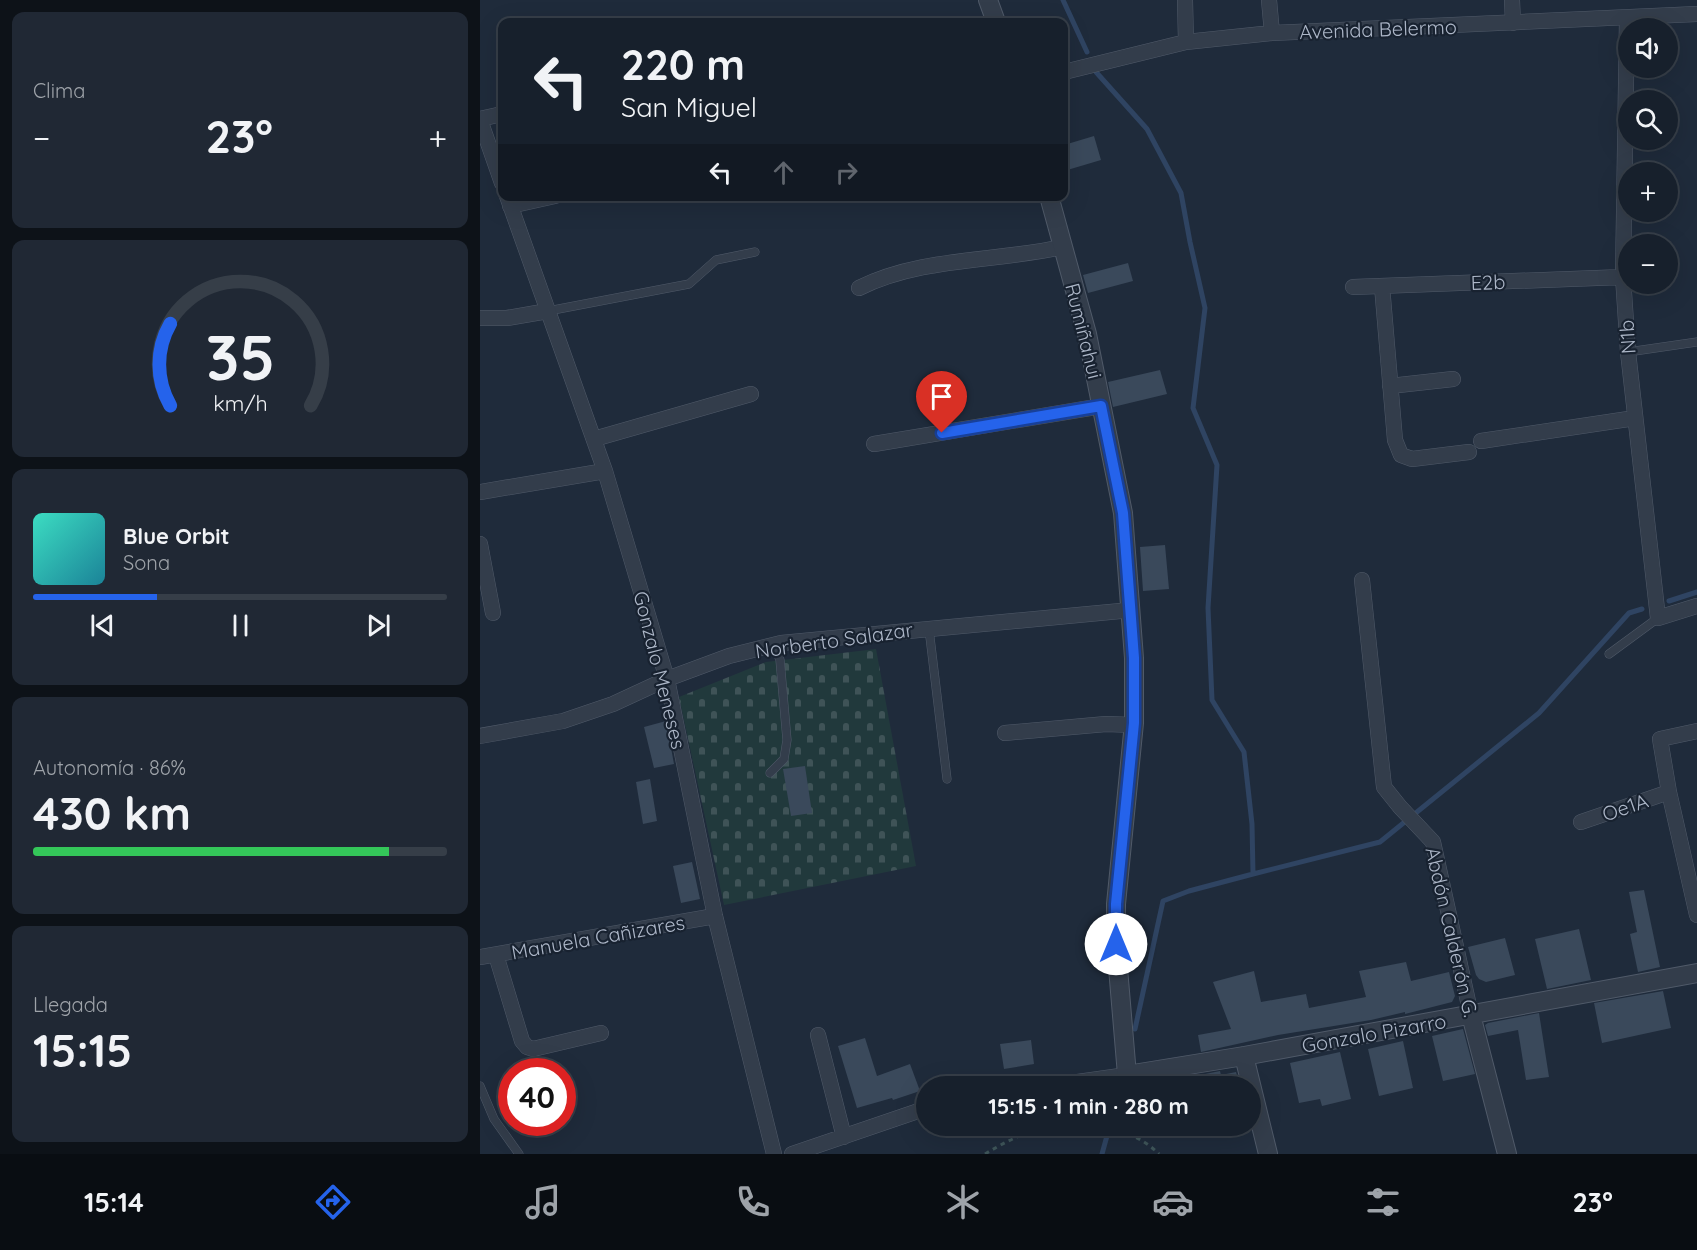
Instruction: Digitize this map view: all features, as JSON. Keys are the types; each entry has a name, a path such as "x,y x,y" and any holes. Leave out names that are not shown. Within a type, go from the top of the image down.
{"street":[{"path":"988,0 995,18"},
{"path":"1185,0 1186,42"},
{"path":"1269,0 1272,33"},
{"path":"1512,0 1513,23"},
{"name":"Avenida Belermo","path":"1627,18 1697,14"},
{"name":"Avenida Belermo","path":"1068,71 1186,42 1272,33 1618,18"},
{"name":"N1b","path":"1624,234 1626,78"},
{"path":"498,115 480,119 498,171"},
{"name":"Gonzalo Meneses","path":"509,201 605,471 667,679 715,916 774,1154"},
{"name":"Rumiñahui","path":"1049,201 1087,334 1123,513 1134,658 1134,725 1116,904 1116,944 1127,1075"},
{"path":"859,288 872,281 907,270 1033,254 1062,247"},
{"name":"E2b","path":"1353,287 1618,277"},
{"path":"1382,286 1395,440 1401,455 1412,459 1469,452"},
{"name":"N1b","path":"1624,294 1628,352 1658,618"},
{"path":"480,318 507,318 548,312"},
{"path":"1390,386 1453,379"},
{"path":"594,439 751,394"},
{"path":"874,444 1101,406"},
{"path":"1480,441 1635,418"},
{"path":"480,492 605,471"},
{"path":"480,544 493,613"},
{"name":"Abdón Calderón G.","path":"1362,580 1384,787 1433,842 1471,1015 1507,1154"},
{"path":"1658,618 1697,606"},
{"name":"Norberto Salazar","path":"480,736 563,721 613,704 667,679 729,656 774,644 1131,610"},
{"path":"1005,732 1107,723 1134,725"},
{"path":"1697,730 1660,739 1669,792 1697,915"},
{"name":"Oe1A","path":"1581,822 1669,792"},
{"name":"Manuela Cañizares","path":"480,957 715,916"},
{"path":"496,955 522,1041 527,1047 533,1049 602,1033"},
{"name":"Gonzalo Pizarro","path":"1120,1076 1244,1056 1697,973"},
{"path":"818,1035 844,1137"},
{"path":"1244,1056 1268,1154"},
{"path":"792,1154 916,1112"}],"lane":[{"path":"548,312 689,284 716,260 755,252"},
{"path":"1628,352 1697,342"},
{"path":"1609,654 1658,618"},
{"path":"929,628 947,779"},
{"path":"770,773 784,759 787,740 780,660 774,644"},
{"path":"480,1086 494,1119 519,1154"}],"path":[{"path":"985,1154 1018,1136"},
{"path":"1135,1136 1159,1154"}],"green space":[{"path":"876,649 916,866 724,905 679,697 766,662"}],"building":[{"path":"1094,136 1101,160 1068,170 1068,144"},
{"path":"1128,263 1133,281 1088,293 1083,275"},
{"path":"1160,370 1167,394 1113,407 1108,382"},
{"path":"1165,545 1169,589 1143,591 1140,547"},
{"path":"666,721 674,764 654,768 644,727"},
{"path":"805,766 812,813 791,816 783,769"},
{"path":"650,779 657,821 643,824 636,782"},
{"path":"692,862 700,899 681,903 673,866"},
{"path":"1644,890 1660,967 1638,972 1630,934 1637,932 1629,892"},
{"path":"1579,929 1591,980 1547,989 1535,939"},
{"path":"1505,938 1515,975 1486,982 1479,979 1468,947"},
{"path":"1406,962 1411,981 1449,972 1455,996 1452,1002 1405,1014 1405,1012 1371,1020 1278,1035 1201,1052 1198,1035 1231,1029 1213,982 1254,971 1261,1002 1306,994 1309,1008 1366,997 1359,971"},
{"path":"1663,991 1671,1028 1602,1043 1594,1003"},
{"path":"1539,1013 1549,1077 1526,1080 1518,1030 1488,1036 1485,1025"},
{"path":"1463,1029 1475,1074 1443,1081 1432,1036"},
{"path":"865,1038 877,1076 910,1064 916,1080 916,1092 857,1108 838,1046"},
{"path":"1031,1040 1034,1064 1004,1069 1000,1044"},
{"path":"1403,1041 1413,1088 1379,1096 1368,1049"},
{"path":"1340,1052 1351,1099 1322,1106 1320,1099 1299,1103 1290,1063"},
{"path":"1220,1071 1221,1075 1236,1072 1237,1076 1205,1076 1205,1074"}],"waterway":[{"path":"1063,0 1087,52"},
{"path":"1096,72 1147,129 1181,193 1205,308 1193,408 1217,465 1208,608 1212,700 1244,752 1252,824 1253,874 1189,891 1163,901 1135,1029"},
{"path":"1669,601 1697,592"},
{"path":"1253,874 1380,842 1539,713 1629,613 1642,609"},
{"path":"1102,1154 1107,1136"}],"route":[{"path":"942,433 1101,406 1123,513 1134,658 1134,723 1116,904 1116,944"}]}
